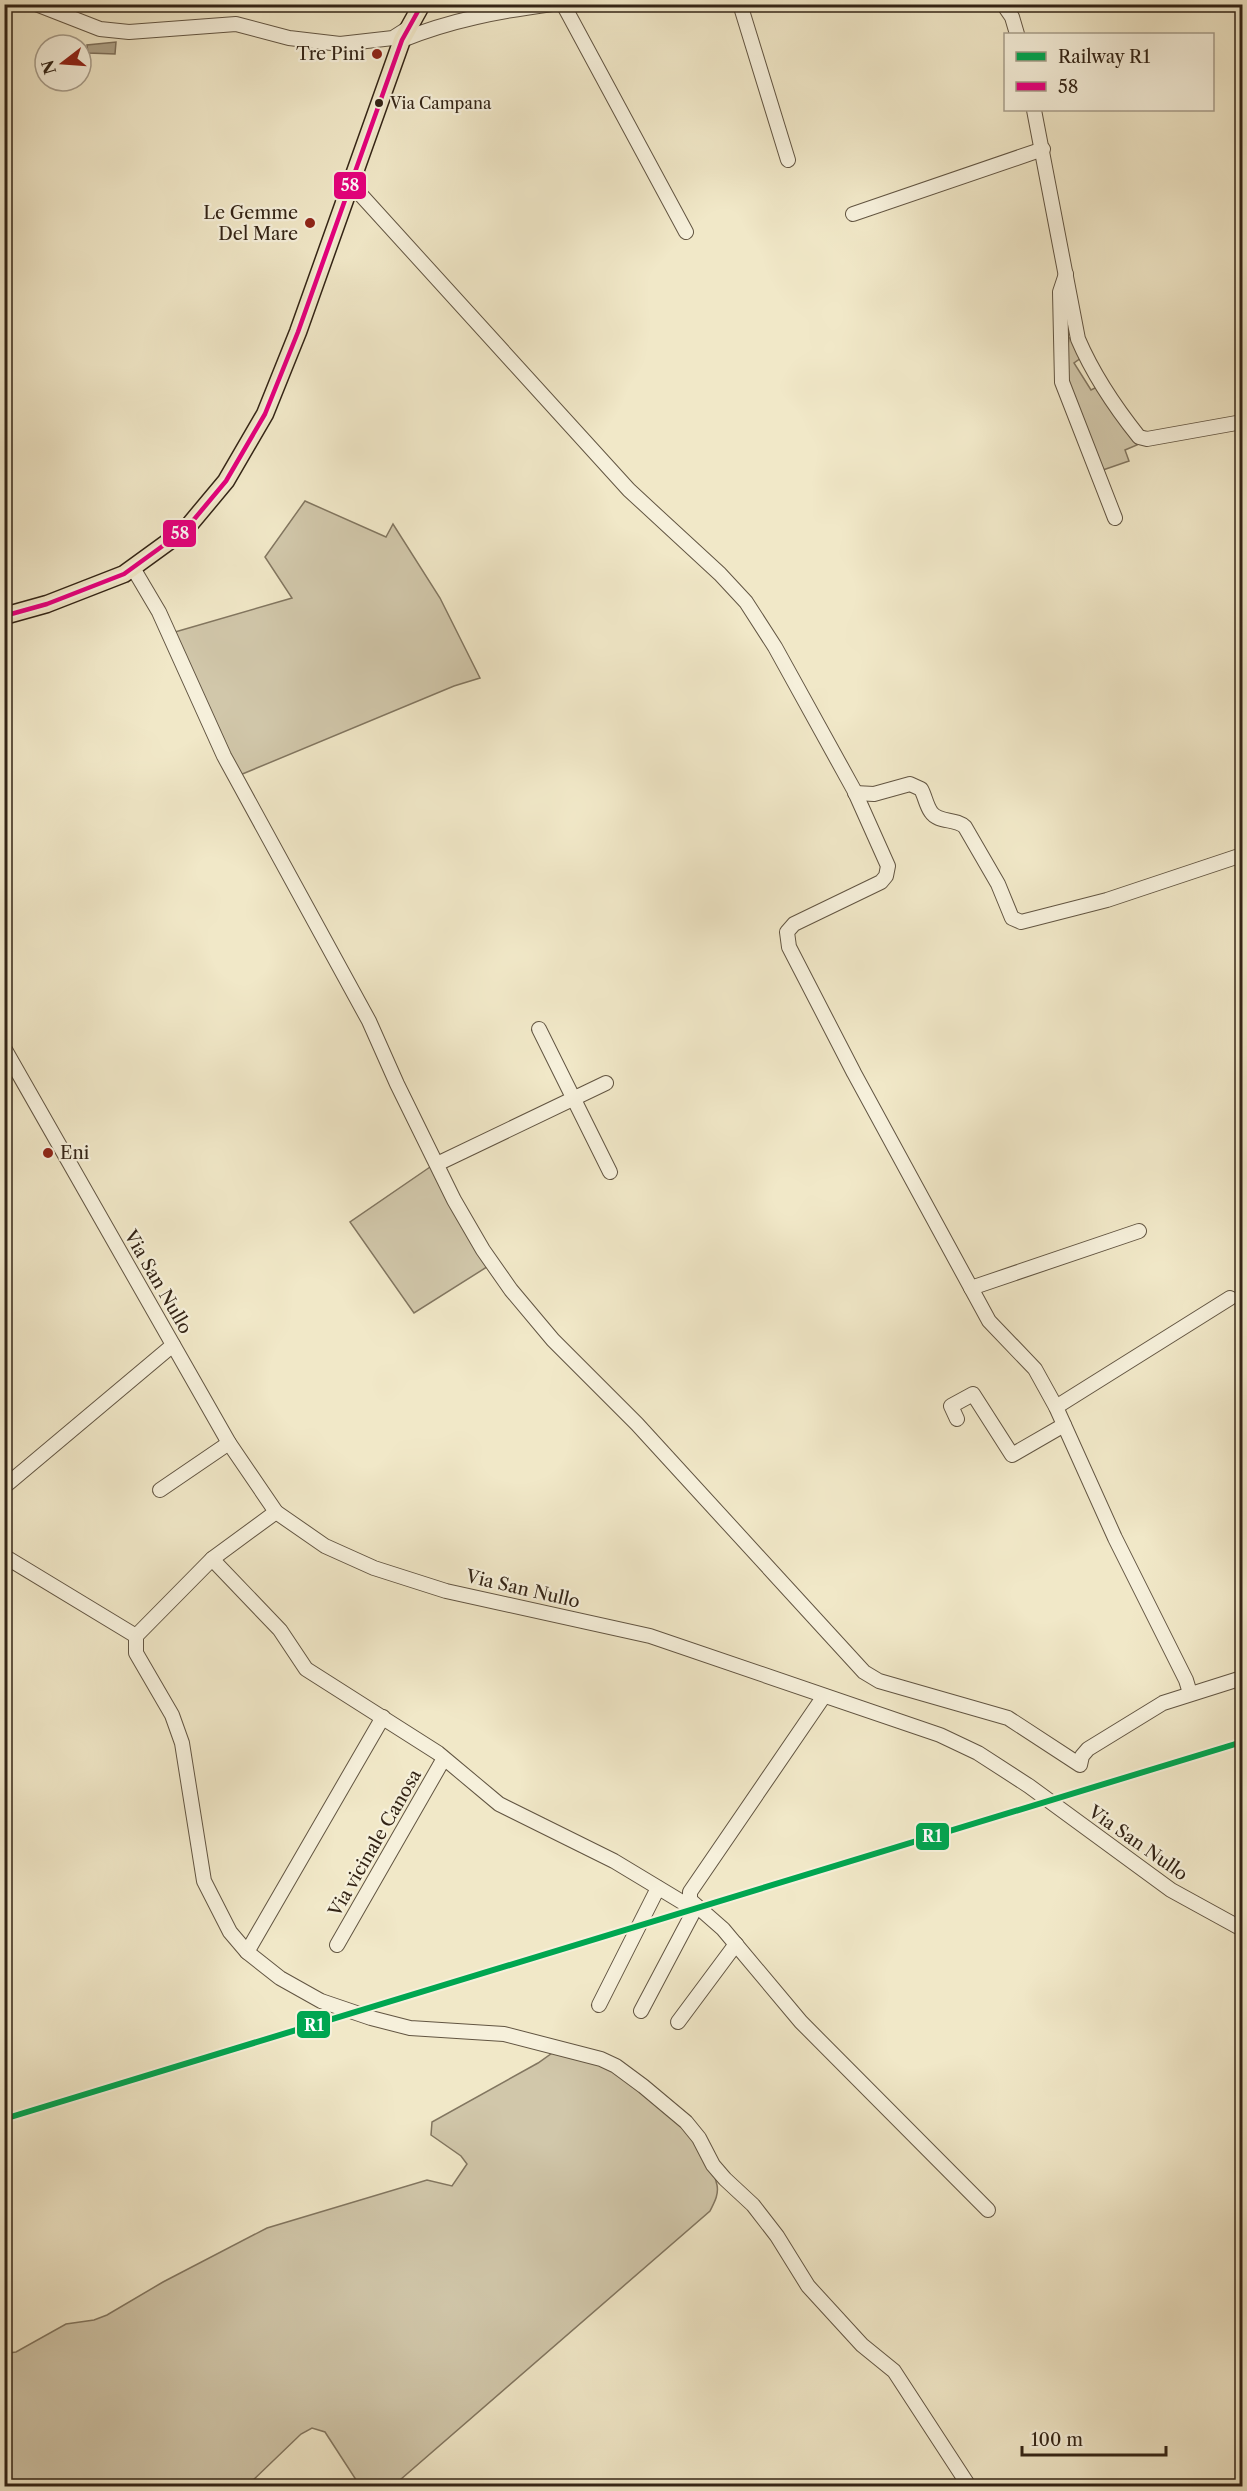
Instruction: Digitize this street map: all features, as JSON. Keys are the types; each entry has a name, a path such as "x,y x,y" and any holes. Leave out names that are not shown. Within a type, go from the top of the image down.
{"main road":[{"path":"4,616 47,604 124,574 186,529 226,481 265,414 405,34 422,4"}],"street":[{"path":"36,4 100,29 129,32 236,24 327,45 393,38 473,16 552,4"},
{"path":"563,4 686,232"},
{"path":"740,4 788,160"},
{"path":"1003,4 1017,33"},
{"path":"1035,111 1078,339 1088,362 1124,419 1139,437 1147,439 1242,422"},
{"path":"853,214 1043,149"},
{"path":"351,184 629,490 720,574 746,602 775,646 855,793 888,866 886,876 881,882 794,924 786,932 787,940 832,1032 989,1321 1035,1369 1056,1407 1115,1538 1186,1680 1190,1693"},
{"path":"1067,273 1060,292 1062,382 1115,518"},
{"path":"133,568 159,612 224,756 369,1021 454,1200 483,1250 529,1312 668,1457 864,1672 879,1681 1008,1718 1080,1765 1088,1749 1163,1703 1242,1678"},
{"path":"855,793 874,794 910,784 921,789 932,814 941,819 961,822 965,827 998,884 1012,918 1021,922 1107,900 1242,855"},
{"path":"539,1029 610,1172"},
{"name":"Via San Nullo","path":"4,1048 229,1443 276,1512 325,1546 374,1568 446,1591 650,1636 940,1735 978,1753 1029,1786 1170,1890 1242,1929"},
{"path":"437,1164 606,1083"},
{"path":"971,1288 1139,1231"},
{"path":"1056,1407 1230,1298"},
{"path":"4,1487 173,1345"},
{"path":"957,1419 951,1406 973,1394 1012,1455 1064,1425"},
{"path":"160,1490 229,1443"},
{"path":"276,1512 212,1559 136,1636 136,1653 172,1715 182,1743 204,1881 230,1932 247,1952 280,1978 331,2005 410,2028 504,2034 548,2045 601,2059 616,2066 643,2086 686,2122 699,2138 713,2165 724,2179 753,2205 777,2236 808,2286 830,2312 862,2345 894,2371 969,2487"},
{"path":"4,1556 136,1636"},
{"path":"212,1559 280,1630 306,1669 438,1753 443,1760 499,1804 614,1860 682,1902 696,1906"},
{"path":"824,1696 690,1892 690,1900 713,1919 736,1944 801,2022 988,2210"},
{"path":"247,1952 383,1717"},
{"name":"Via vicinale Canosa","path":"337,1945 443,1760"},
{"path":"599,2005 658,1888"},
{"path":"641,2011 696,1906"},
{"path":"678,2022 736,1944"}],"shaded area":[{"path":"116,42 115,54 93,53 93,44"},
{"path":"1073,337 1081,358 1074,363 1091,390 1097,387 1137,445 1125,450 1129,461 1100,471 1074,404 1065,369 1069,338"},
{"path":"305,501 386,537 393,524 440,598 480,678 454,686 240,775 175,632 292,598 265,557"},
{"path":"433,1165 490,1265 414,1313 350,1222"},
{"path":"555,2051 604,2067 654,2101 701,2151 711,2168 717,2185 716,2199 710,2211 393,2486 360,2486 325,2432 312,2428 301,2434 247,2486 5,2486 4,2349 9,2353 16,2352 66,2324 94,2320 107,2315 163,2282 267,2228 427,2180 452,2186 467,2164 461,2156 431,2135 432,2122 538,2063"}],"rail line":[{"name":"R1","path":"4,2119 1242,1742"}],"transit line":[{"name":"58","path":"4,616 47,604 124,574 186,529 226,481 265,414 298,332 402,40 422,4"}],"place":[{"name":"Tre Pini","path":"377,54"},
{"name":"Via Campana","path":"379,103"},
{"name":"Le Gemme Del Mare","path":"310,223"},
{"name":"Eni","path":"48,1153"}]}
